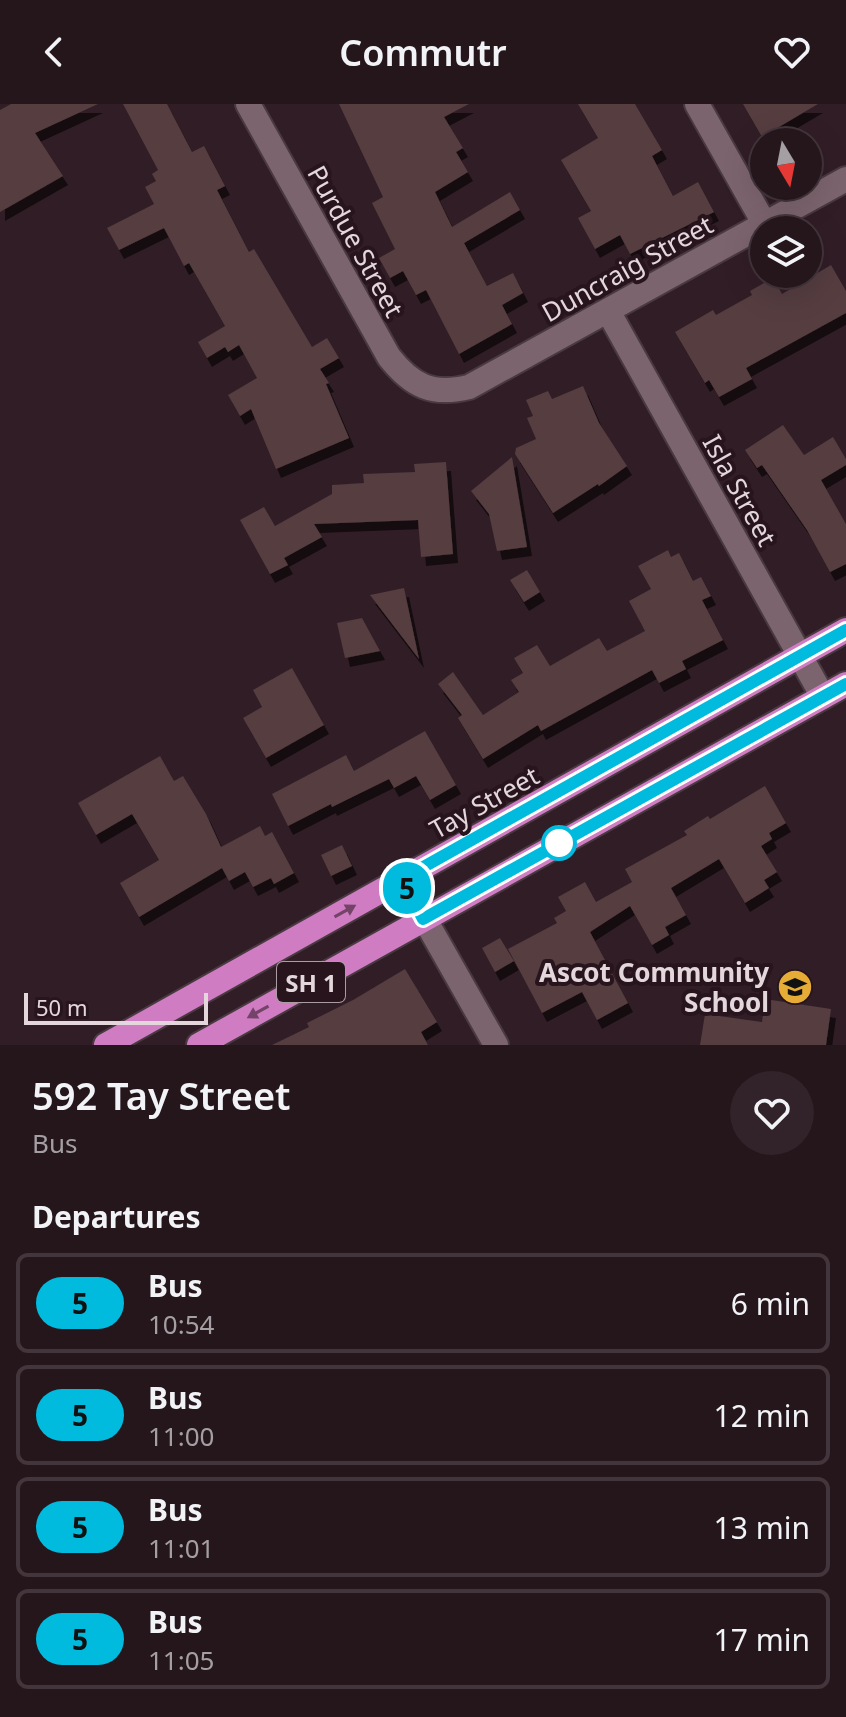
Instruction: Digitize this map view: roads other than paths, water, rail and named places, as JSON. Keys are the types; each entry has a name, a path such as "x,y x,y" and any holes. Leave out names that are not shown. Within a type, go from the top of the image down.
{"highway":[{"name":"Tay Street","path":"106,1045 846,630"},
{"name":"SH 1","path":"199,1045 846,684"}],"street":[{"name":"Purdue Street","path":"248,104 389,357 403,374 431,389"},
{"path":"697,104 760,216"},
{"name":"Duncraig Street","path":"777,216 846,179"},
{"name":"Duncraig Street","path":"431,389 451,391 469,387 750,231"},
{"name":"Isla Street","path":"608,311 823,697"},
{"path":"402,879 496,1045"}],"place":[{"name":"Ascot Community School","path":"795,987"}]}
